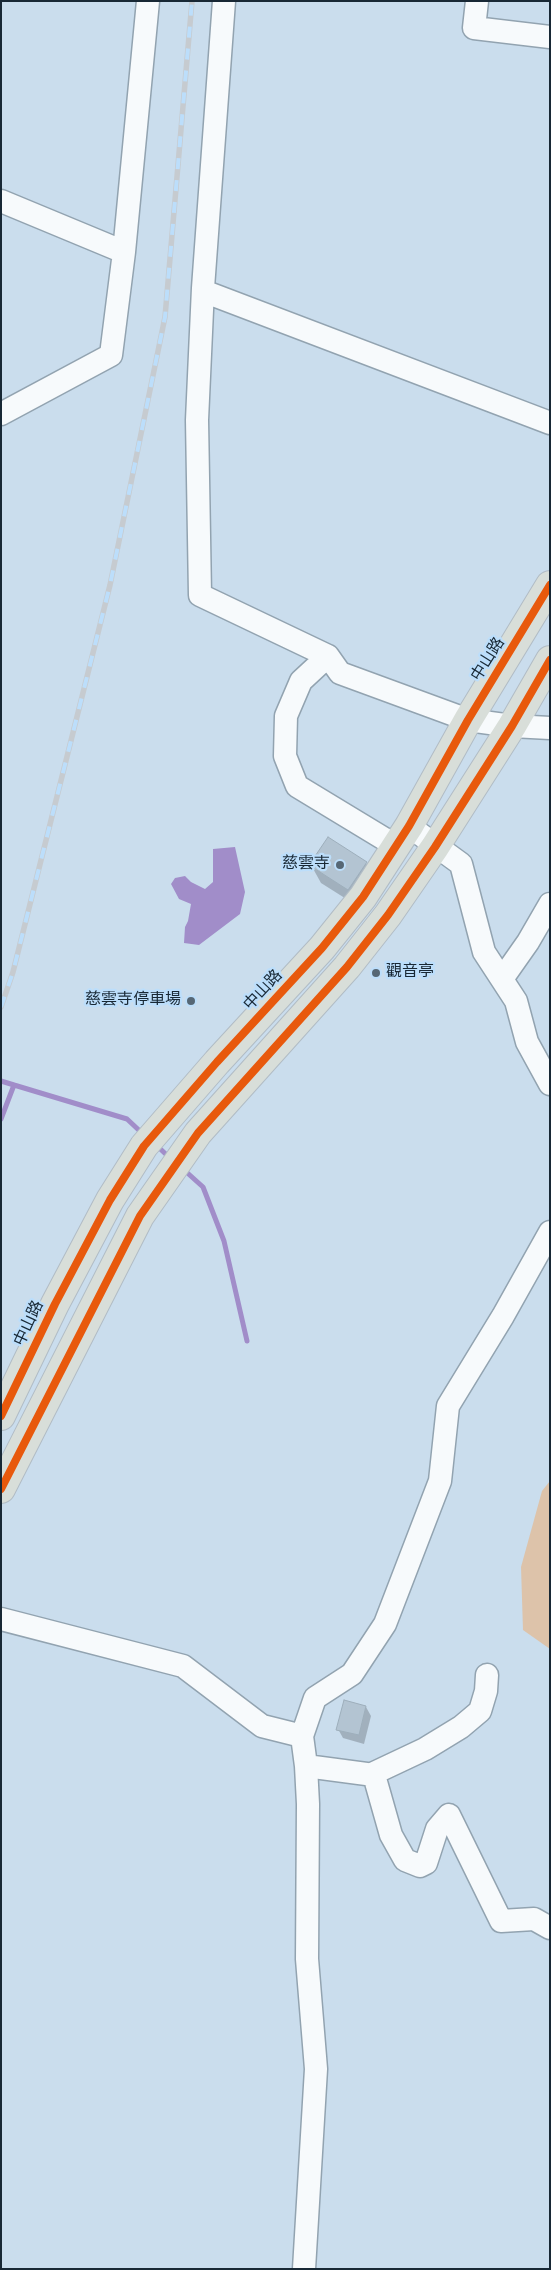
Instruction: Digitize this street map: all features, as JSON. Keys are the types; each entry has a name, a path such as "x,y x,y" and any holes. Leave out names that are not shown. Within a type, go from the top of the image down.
{"main road":[{"name":"中山路","path":"1,1416 55,1304 110,1200 144,1146 228,1050 322,948 363,897 403,836 468,720 550,585"},
{"path":"1,1489 140,1216 198,1133 347,967 388,916 435,847 512,726 550,660"},
{"path":"322,948 347,967"}],"lane":[{"path":"1,414 111,354 124,252 148,1"},
{"path":"224,1 203,291 197,420 200,595 328,656 340,673 468,720 512,726 550,728"},
{"path":"477,1 474,28 550,37"},
{"path":"1,201 124,252"},
{"path":"203,291 550,423"},
{"path":"328,656 301,681 286,716 285,756 297,786 403,836 435,847 461,864 484,952 516,1001 527,1042 550,1084"},
{"path":"502,979 528,942 550,904"},
{"path":"304,2269 316,2069 307,1959 306,1766 302,1736 315,1698 352,1674 385,1624 440,1481 448,1406 503,1316 550,1232"},
{"path":"1,1619 183,1666 262,1726 302,1736"},
{"path":"306,1766 372,1774 425,1749 468,1722 480,1711 486,1691 487,1675"},
{"path":"372,1774 374,1775 391,1835 405,1860 420,1866 426,1863 437,1829 449,1815 501,1921 534,1919 550,1928"}],"shaded area":[{"path":"235,847 245,892 240,914 199,945 184,943 185,927 191,904 179,899 171,884 175,878 185,876 191,882 205,889 213,882 213,849"},
{"path":"550,1481 550,1649 523,1630 521,1567 542,1491"}],"building":[{"name":"慈雲寺","path":"328,837 367,862 348,890 309,865"},
{"path":"344,1700 366,1706 359,1735 336,1730"}],"waterway":[{"path":"1,1081 14,1085"},
{"path":"1,1119 14,1085 127,1119 143,1134"},
{"path":"155,1144 171,1159"},
{"path":"183,1169 203,1187 224,1241 247,1341"}],"railway":[{"path":"1,1007 13,972 110,585 165,317 192,1"}],"cycle path":[{"path":"1,1416 55,1304 110,1200 144,1146 217,1062 322,948 363,897 409,826 468,720 550,585"},
{"path":"1,1489 140,1216 198,1133 347,967 388,915 435,847 512,726 550,660"}],"place":[{"name":"慈雲寺","path":"340,865"},
{"name":"觀音亭","path":"376,973"},
{"name":"慈雲寺停車場","path":"191,1001"}]}
